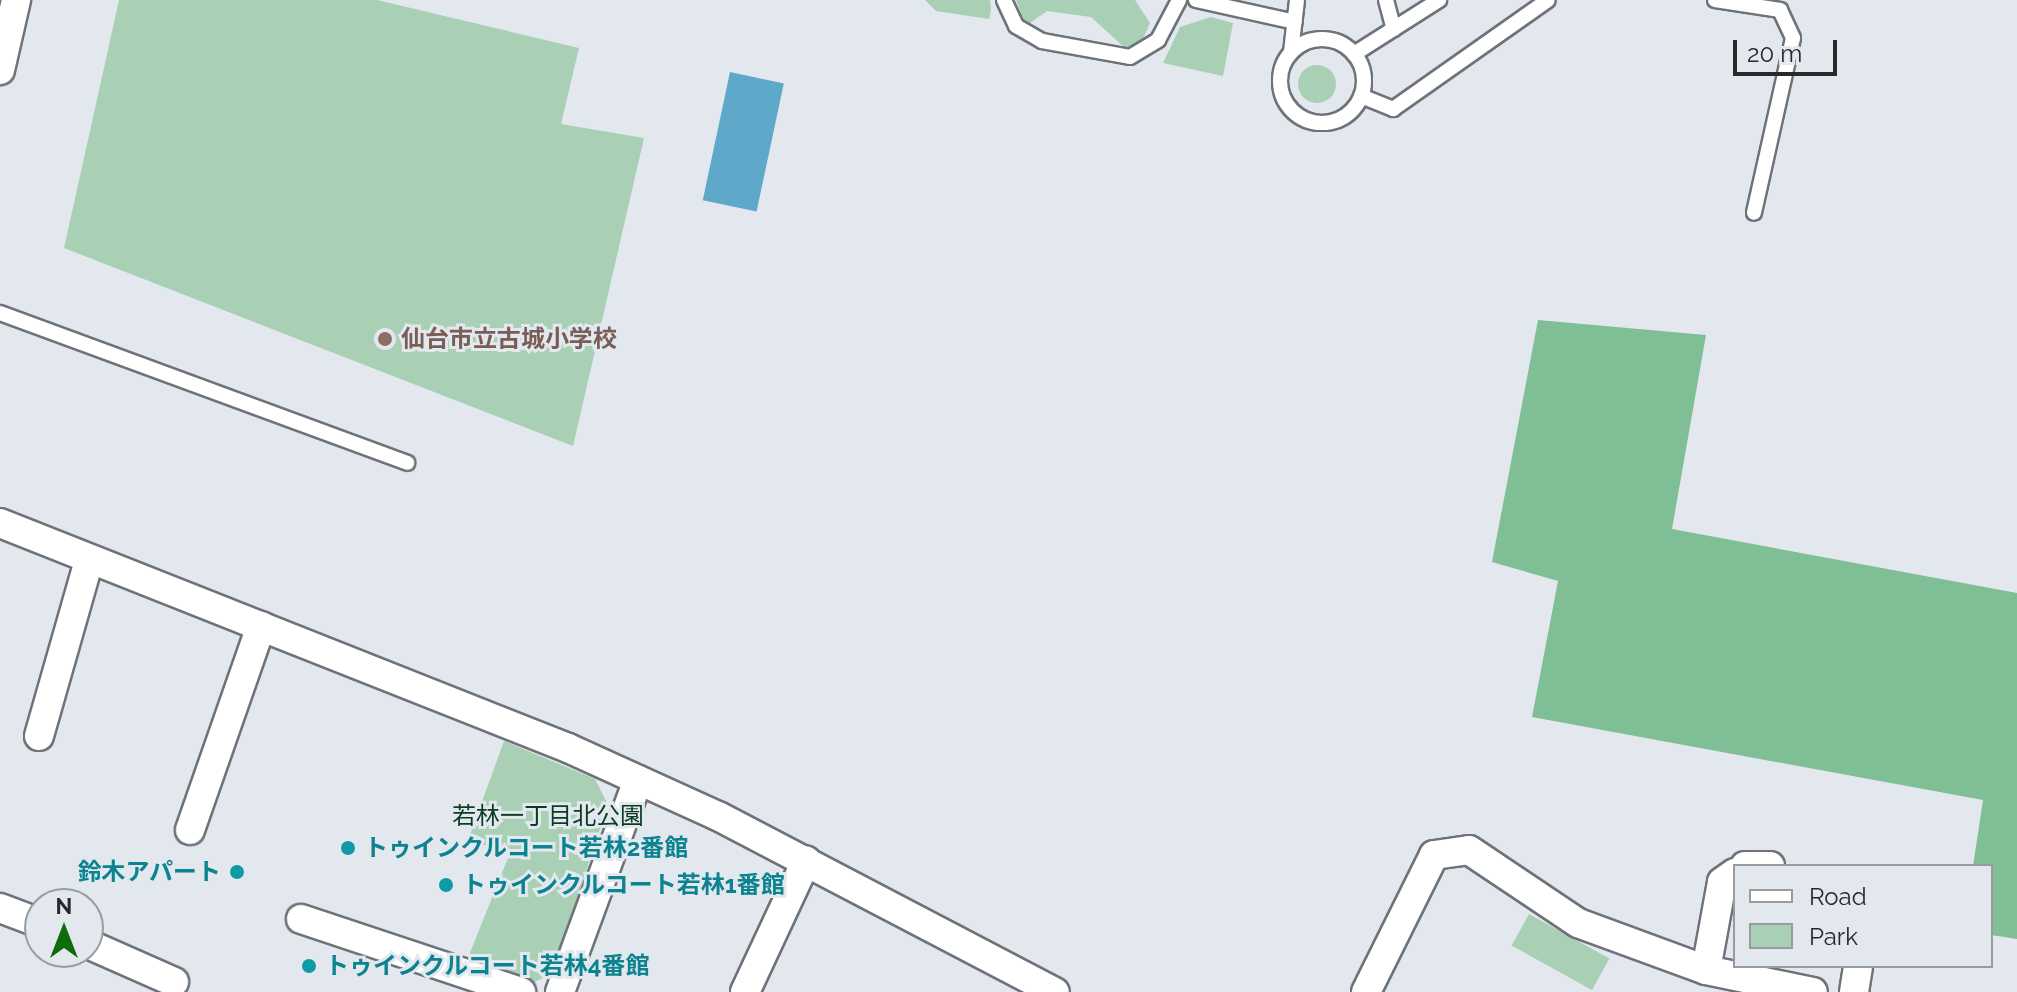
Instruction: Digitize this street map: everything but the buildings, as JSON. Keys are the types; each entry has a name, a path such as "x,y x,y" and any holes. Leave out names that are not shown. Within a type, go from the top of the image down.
{"street":[{"path":"0,70 16,0"},
{"path":"0,523 638,780 806,861 1055,992"},
{"path":"39,736 89,560"},
{"path":"190,830 261,626"},
{"path":"560,992 638,780"},
{"path":"1366,992 1434,855 1469,850 1578,923 1706,970 1813,992"},
{"path":"745,992 806,861"},
{"path":"1706,970 1722,882 1733,874"},
{"path":"0,908 24,917"},
{"path":"301,919 521,992"},
{"path":"104,951 174,982"},
{"path":"1854,992 1858,968"}],"lane":[{"path":"1004,0 1016,26 1042,41 1130,57 1158,40 1179,0"},
{"path":"1196,0 1295,22"},
{"path":"1297,0 1291,52 1280,89 1304,119 1343,117 1361,96"},
{"path":"1386,0 1394,29"},
{"path":"1354,54 1439,0"},
{"path":"1361,96 1393,109 1548,0"},
{"path":"1715,0 1780,10 1793,38 1754,213"},
{"path":"1291,52 1316,39 1354,54"},
{"path":"1354,54 1361,96"},
{"path":"0,313 407,463"}],"green space":[{"path":"119,0 377,0 579,48 561,124 644,138 573,446 64,248"},
{"path":"925,0 990,0 989,19 936,11"},
{"path":"1016,0 1135,0 1150,23 1142,41 1126,49 1091,17 1047,11 1026,26"},
{"path":"1211,17 1233,23 1223,76 1163,63 1180,27"},
{"path":"1317,65 1330,71 1336,84 1330,97 1317,103 1304,97 1298,84 1304,71"},
{"path":"1538,320 1706,335 1672,529 2017,593 2017,939 1993,935 1993,864 1973,864 1983,800 1532,717 1558,581 1492,562"},
{"name":"若林一丁目北公園","path":"504,741 595,779 608,805 552,974 532,983 467,960 510,853 468,840"},
{"path":"1529,914 1609,959 1592,990 1512,945"}],"water":[{"path":"730,72 784,83 757,212 703,200"}],"place":[{"name":"仙台市立古城小学校","path":"385,339"},
{"name":"トゥインクルコート若林2番館","path":"348,848"},
{"name":"鈴木アパート","path":"237,872"},
{"name":"トゥインクルコート若林1番館","path":"446,885"},
{"name":"トゥインクルコート若林4番館","path":"309,966"}]}
